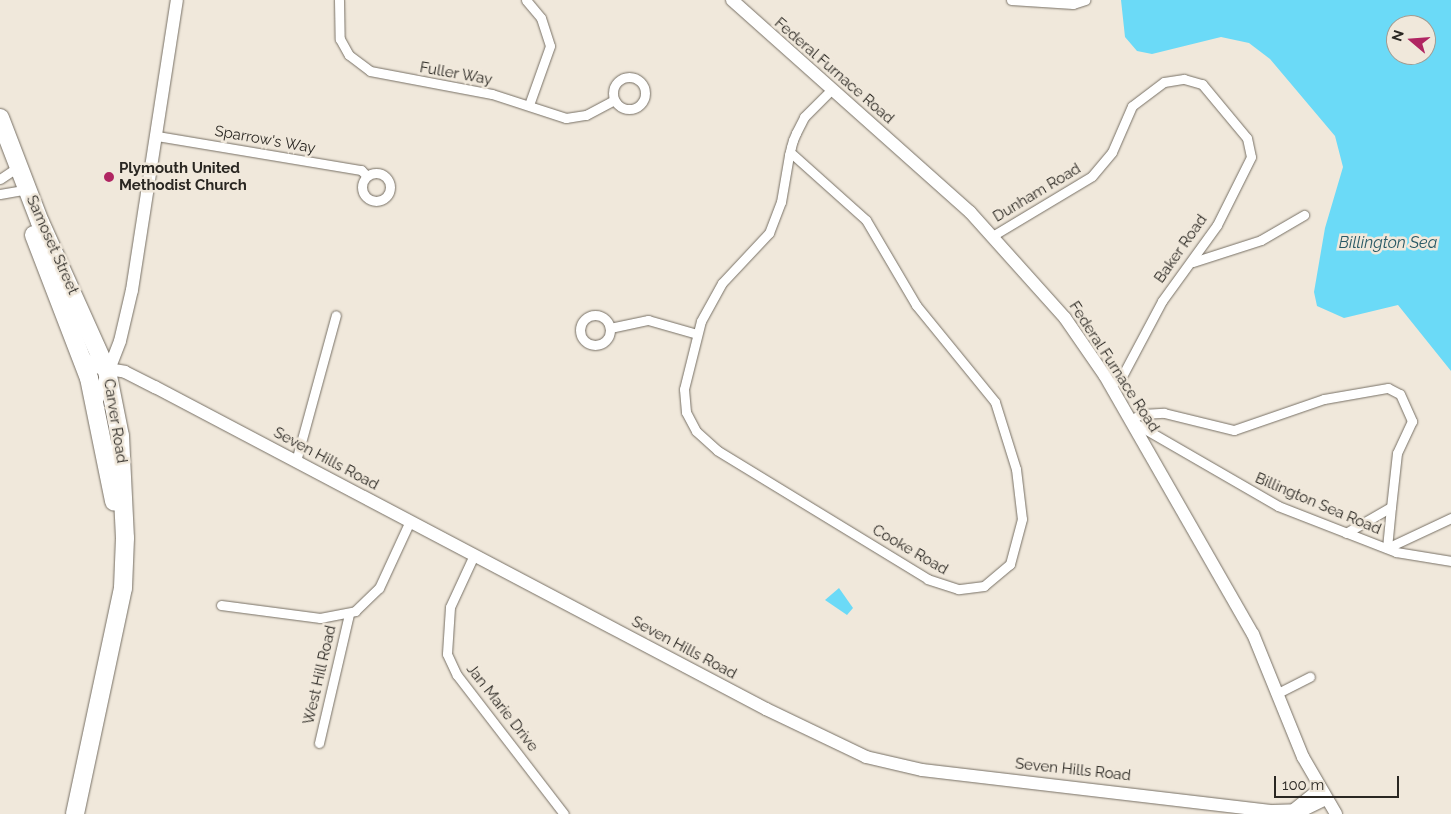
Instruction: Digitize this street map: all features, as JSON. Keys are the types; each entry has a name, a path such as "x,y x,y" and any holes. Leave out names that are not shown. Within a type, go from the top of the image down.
{"highway":[{"name":"Samoset Street","path":"0,118 12,182 107,371"},
{"name":"Samoset Street","path":"0,146 12,182 82,356"},
{"name":"Carver Road","path":"66,814 114,566 113,491 96,403 82,356"},
{"name":"Carver Road","path":"75,814 124,570 122,456 107,371"}],"street":[{"name":"Carver Road","path":"107,371 132,290 177,0"},
{"name":"Fuller Way","path":"339,0 340,39 362,66 573,117 614,100"},
{"path":"526,0 541,18 550,46 529,105"},
{"name":"Federal Furnace Road","path":"732,0 830,90 994,235 1065,318 1110,385 1253,634 1276,694 1323,794 1336,814"},
{"path":"1010,0 1073,4 1085,0"},
{"name":"Dunham Road","path":"994,235 1092,176 1112,152 1132,106 1164,82 1184,79 1202,84 1236,125"},
{"name":"Cooke Road","path":"790,152 860,213 916,305 995,402 1012,451 1021,503 1019,540 1005,571 976,589 939,584 717,450 692,425 684,406 697,334 722,283 774,224 790,152 804,117 830,90"},
{"name":"Baker Road","path":"1110,385 1121,378 1162,301 1217,225 1237,177 1251,157 1247,138 1236,125"},
{"name":"Sparrow's Way","path":"157,136 361,170 367,176"},
{"path":"1191,262 1261,240 1304,215"},
{"path":"296,461 336,314"},
{"path":"610,328 648,320 697,334"},
{"name":"Seven Hills Road","path":"82,356 107,371 125,372 866,757 922,770 1295,813 1323,794"},
{"path":"96,403 107,371"},
{"path":"1130,420 1142,414 1164,413 1234,430 1324,399 1388,388 1400,394 1412,421 1396,453 1387,548"},
{"name":"Billington Sea Road","path":"1130,420 1247,489 1346,533 1387,548 1451,561"},
{"path":"1346,533 1392,507"},
{"path":"1387,548 1451,518"},
{"path":"221,605 320,618 349,614 361,608 379,588 410,521"},
{"name":"Jan Marie Drive","path":"474,555 450,607 446,638 449,659 457,675 564,814"},
{"name":"West Hill Road","path":"319,743 349,614"},
{"path":"1276,694 1310,677"}],"water":[{"name":"Billington Sea","path":"1121,0 1451,0 1451,371 1398,305 1344,318 1317,306 1314,292 1325,228 1343,167 1335,136 1270,59 1249,43 1221,37 1152,54 1137,51 1125,37"},
{"path":"839,588 853,608 847,615 825,600"}],"place":[{"name":"Plymouth United Methodist Church","path":"109,177"}]}
